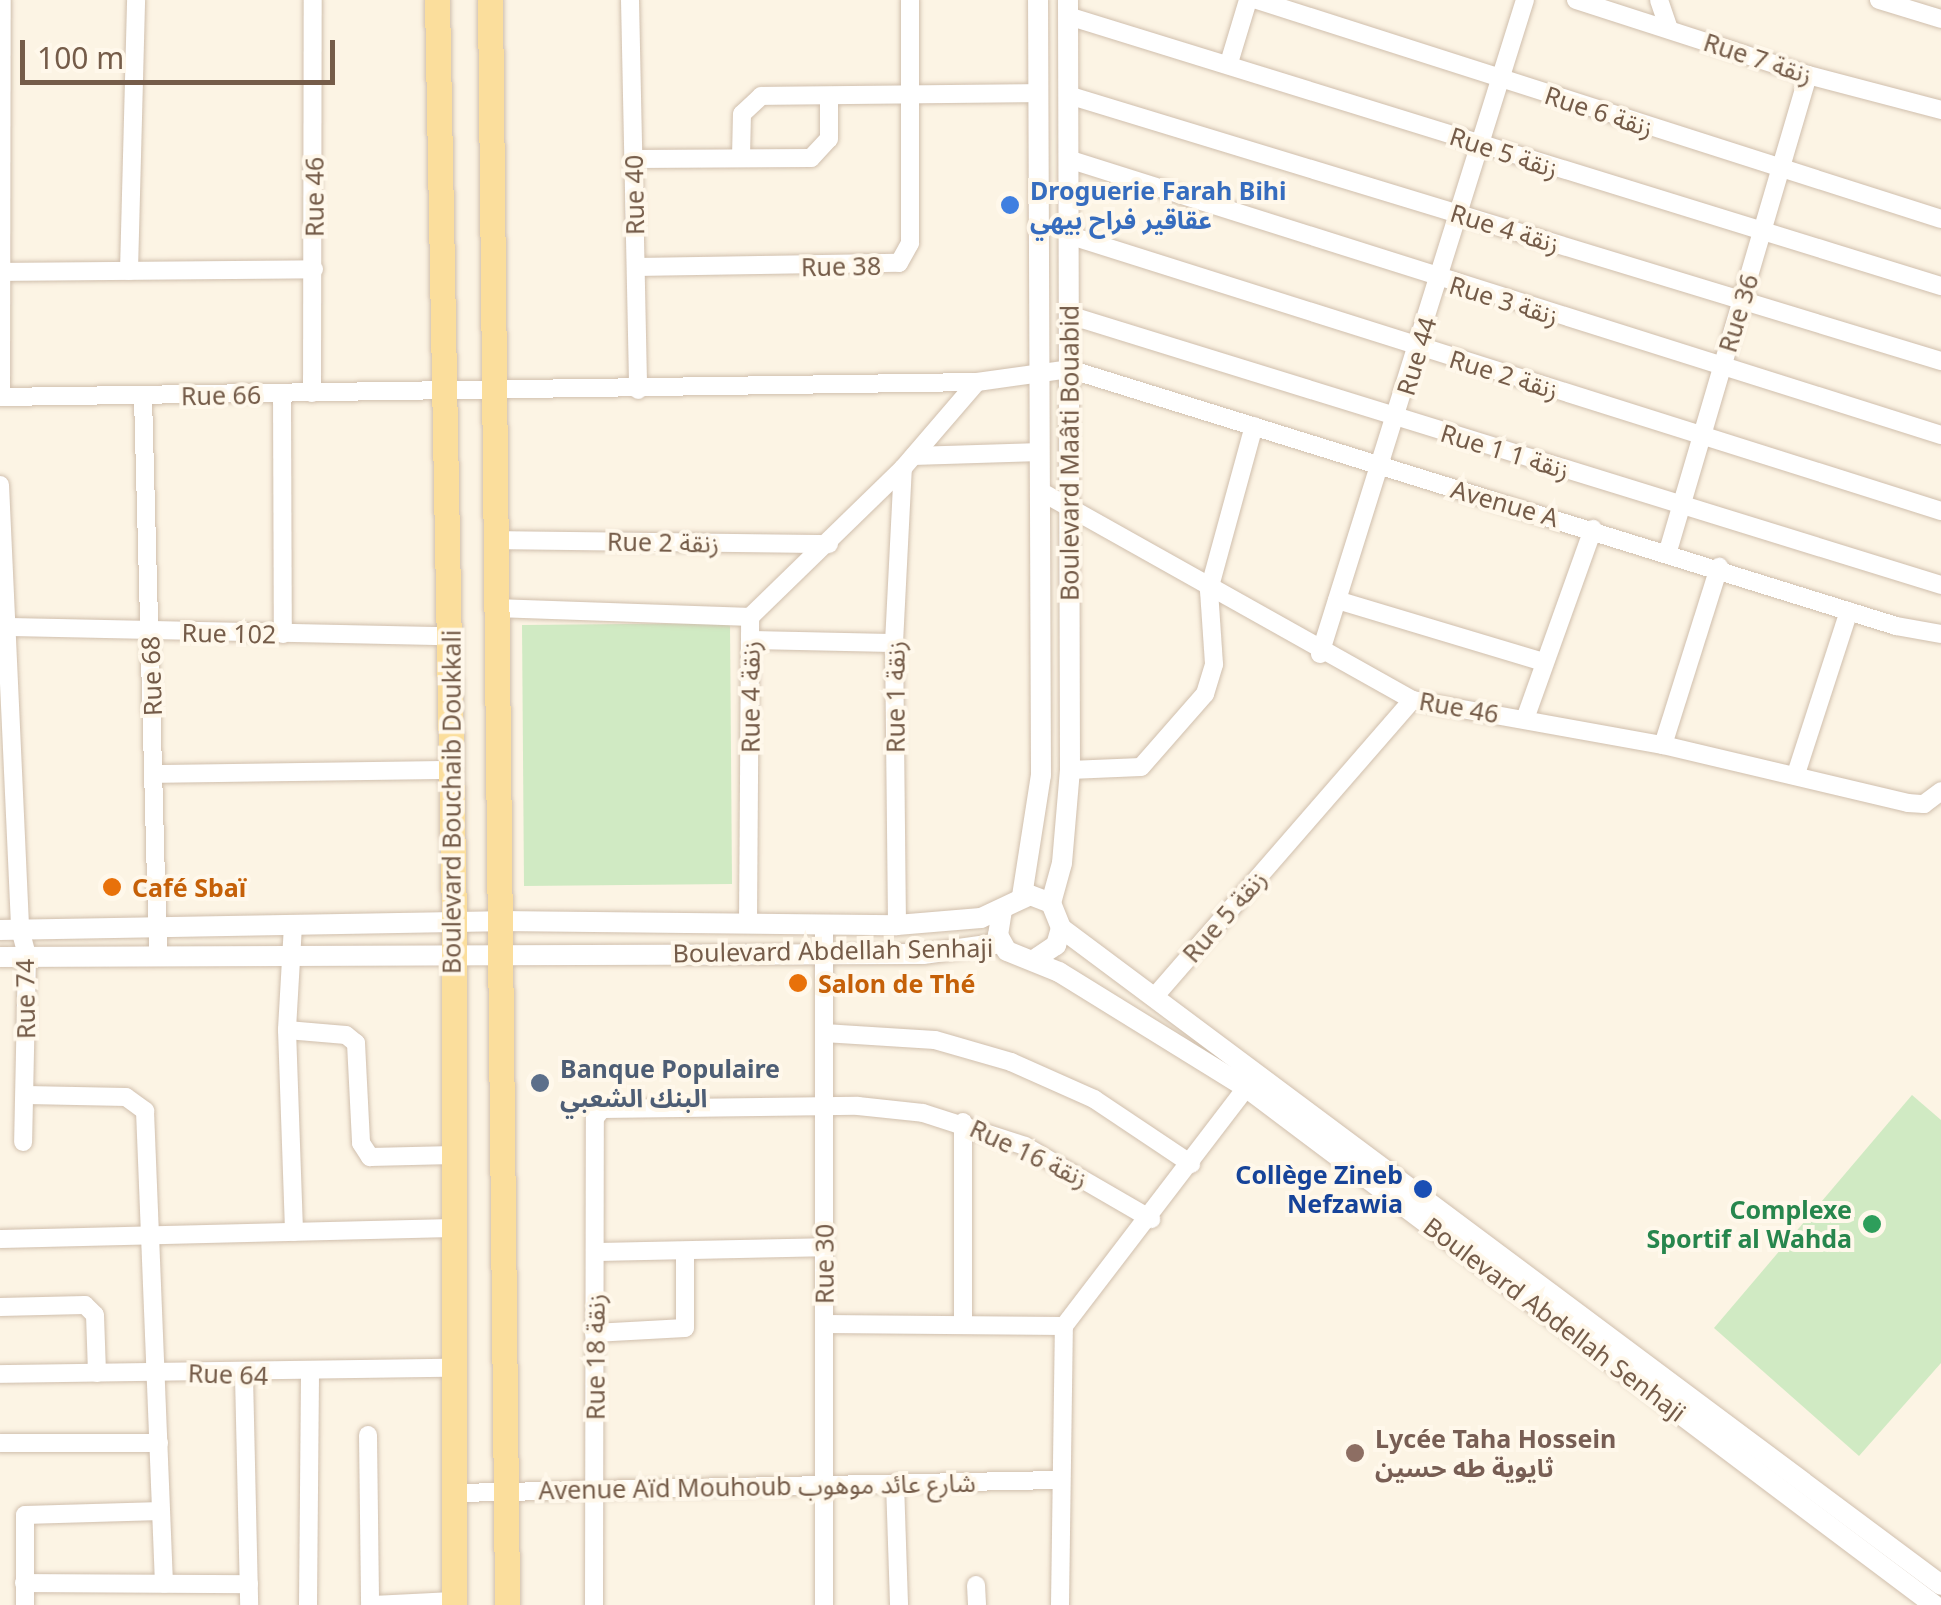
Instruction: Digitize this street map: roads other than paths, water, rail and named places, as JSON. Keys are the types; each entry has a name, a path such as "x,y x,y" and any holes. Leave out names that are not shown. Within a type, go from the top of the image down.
{"main road":[{"name":"Boulevard Bouchaib Doukkali","path":"437,0 454,922 454,1603"},
{"name":"Boulevard Bouchaib Doukkali","path":"490,0 507,1605"}],"street":[{"path":"0,397 2,0"},
{"path":"129,271 136,0"},
{"name":"Rue 46","path":"312,393 313,0"},
{"name":"Rue 40","path":"630,0 638,390"},
{"name":"Rue 38","path":"636,267 898,263 910,243 910,0"},
{"name":"Boulevard Maâti Bouabid","path":"1022,896 1041,775 1038,0"},
{"path":"1229,62 1248,0"},
{"name":"Rue 6 زنقة","path":"1257,0 1778,170 1941,219"},
{"name":"Rue 44","path":"1320,654 1398,418 1525,0"},
{"name":"Rue 7 زنقة","path":"1576,0 1808,75 1941,110"},
{"path":"1659,0 1669,29"},
{"path":"1880,0 1941,18"},
{"name":"Boulevard Maâti Bouabid","path":"1035,959 1056,946 1070,770 1068,8"},
{"name":"Rue 5 زنقة","path":"1068,8 1479,144 1941,286"},
{"name":"Rue 36","path":"1668,551 1808,75"},
{"path":"741,158 742,114 752,98 1038,93"},
{"path":"633,158 819,154 829,139 829,96"},
{"name":"Rue 4 زنقة","path":"1068,96 1941,362"},
{"name":"Rue 3 زنقة","path":"1068,159 1439,280 1941,434"},
{"name":"Rue 2 زنقة","path":"1068,235 1941,510"},
{"path":"1,272 314,269"},
{"name":"Rue 1 زنقة 1","path":"1069,315 1941,586"},
{"path":"977,382 1037,376 1069,368"},
{"name":"Avenue A","path":"1069,368 1381,467 1668,551 1849,611 1941,634"},
{"name":"Rue 66","path":"0,397 977,382"},
{"name":"Rue 4 زنقة","path":"748,923 750,618 908,462 977,382"},
{"path":"282,394 283,634"},
{"name":"Rue 68","path":"143,397 158,956"},
{"path":"1070,770 1142,767 1205,694 1214,664 1209,590 1254,426"},
{"path":"908,462 1040,452"},
{"name":"Rue 1 زنقة","path":"897,925 894,642 908,462"},
{"name":"Rue 74","path":"0,485 8,627 6,782 10,929 27,956 22,1142"},
{"name":"Rue 46","path":"1040,491 1320,654 1412,700 1663,745 1924,804 1941,791"},
{"path":"1525,719 1593,530"},
{"name":"Rue 2 زنقة","path":"498,540 829,544"},
{"path":"1663,745 1718,567"},
{"path":"1338,600 1544,662"},
{"path":"498,608 750,618"},
{"path":"1796,774 1849,611"},
{"name":"Rue 102","path":"8,627 450,636"},
{"path":"750,640 894,642"},
{"name":"Rue 5 زنقة","path":"1155,996 1412,700"},
{"path":"154,774 452,770"},
{"name":"Boulevard Abdellah Senhaji","path":"10,929 498,921 897,925 980,918 1002,910 1022,896 1057,916 1252,1081 1934,1605"},
{"path":"1000,943 1002,910"},
{"name":"Rue 30","path":"824,924 824,1605"},
{"path":"293,925 288,1030 294,1232"},
{"name":"Boulevard Abdellah Senhaji","path":"0,956 452,952 922,954 1000,943 1015,957 1035,959 1252,1081 1941,1585"},
{"path":"288,1030 340,1034 356,1043 361,1143 370,1158 454,1155"},
{"path":"824,1033 935,1040 1011,1062 1094,1099 1192,1164"},
{"path":"1060,1605 1058,1480 1064,1326 1151,1219 1252,1081"},
{"path":"26,1095 140,1102 150,1235 164,1584"},
{"name":"Rue 16 زنقة","path":"599,1111 824,1105 894,1108 963,1122 1051,1158 1151,1219"},
{"name":"Rue 18 زنقة","path":"594,1605 599,1111"},
{"path":"963,1122 963,1325"},
{"path":"0,1239 454,1228"},
{"path":"595,1252 824,1247"},
{"path":"594,1333 682,1330 685,1251"},
{"path":"0,1307 79,1301 94,1315 97,1373"},
{"path":"824,1324 1064,1326"},
{"name":"Rue 64","path":"0,1374 156,1372 244,1376 456,1368"},
{"path":"308,1605 310,1375"},
{"path":"244,1376 249,1605"},
{"path":"368,1435 371,1605 454,1603"},
{"path":"0,1443 159,1443"},
{"name":"Avenue Aïd Mouhoub شارع عائد موهوب","path":"456,1492 1058,1480"},
{"path":"894,1483 899,1605"},
{"path":"24,1605 25,1515 162,1511"},
{"path":"24,1583 249,1584"},
{"path":"976,1584 976,1605"}],"place":[{"name":"Droguerie Farah Bihi عقاقير فراح بيهي","path":"1010,205"},
{"name":"Café Sbaï","path":"112,887"},
{"name":"Salon de Thé","path":"798,983"},
{"name":"Banque Populaire البنك الشعبي","path":"540,1083"},
{"name":"Collège Zineb Nefzawia","path":"1423,1189"},
{"name":"Complexe Sportif al Wahda","path":"1872,1224"},
{"name":"Lycée Taha Hossein ثايوية طه حسين","path":"1355,1453"}]}
